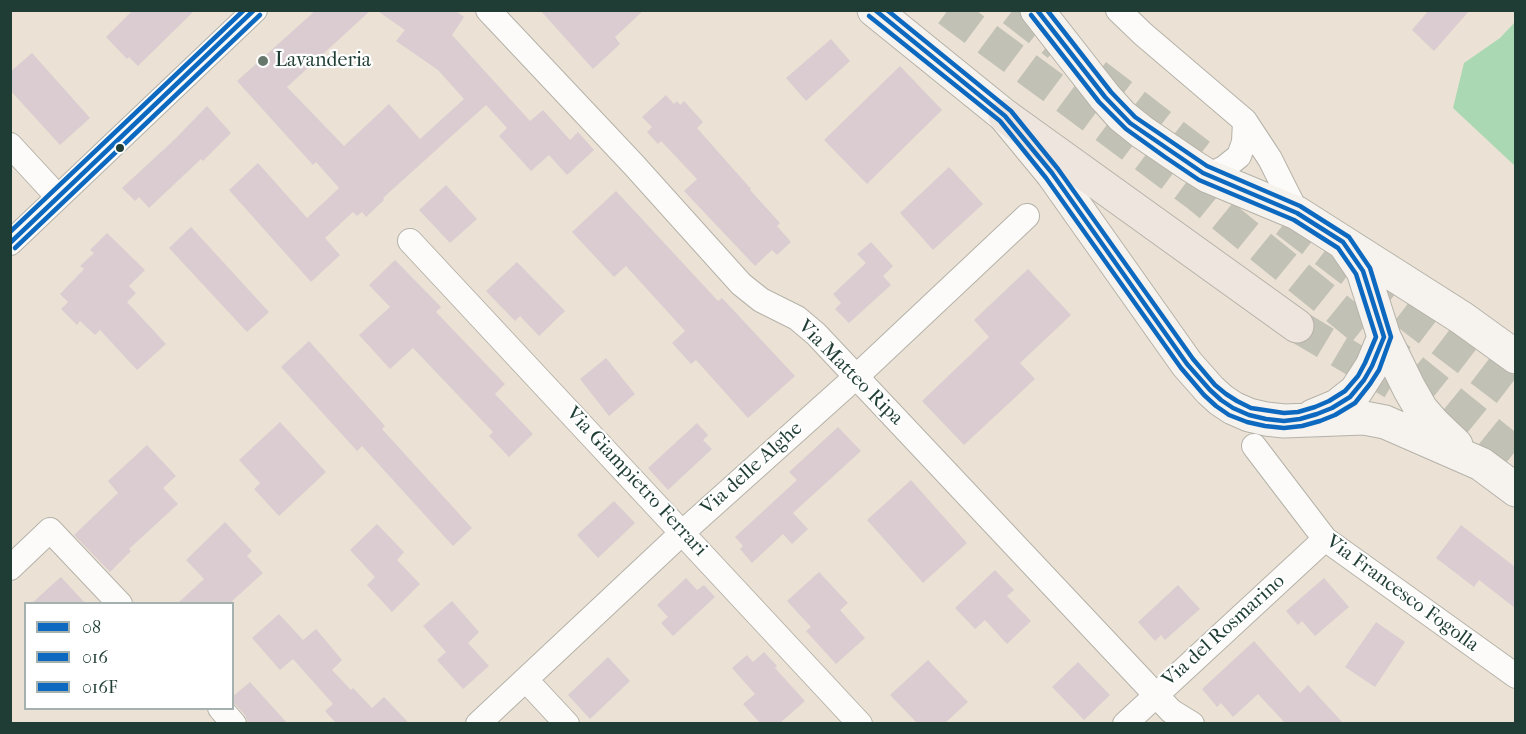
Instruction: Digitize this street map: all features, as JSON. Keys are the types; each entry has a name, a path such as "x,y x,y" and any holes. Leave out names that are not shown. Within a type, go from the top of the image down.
{"main road":[{"path":"874,10 1005,116 1297,326"},
{"path":"1037,10 1122,116 1154,140 1209,176 1297,213 1462,318 1515,357"},
{"path":"1005,116 1052,173 1187,364 1210,390 1233,408 1266,420 1354,417 1375,419 1481,464"},
{"path":"1342,242 1363,271 1384,337 1421,409 1442,432 1515,490"},
{"path":"1300,419 1332,408 1350,397 1372,366 1384,337"}],"street":[{"path":"10,243 255,10"},
{"name":"Via Matteo Ripa","path":"488,10 633,164 741,284 761,300 804,323 1171,711 1192,723"},
{"path":"1118,10 1245,121 1270,159 1297,213"},
{"path":"1209,176 1239,156 1244,142 1245,121"},
{"path":"10,145 58,197"},
{"name":"Via delle Alghe","path":"478,723 1027,216"},
{"name":"Via Giampietro Ferrari","path":"410,241 860,723"},
{"name":"Via Francesco Fogolla","path":"1254,446 1325,539 1515,676"},
{"path":"10,568 50,530 119,602"},
{"name":"Via del Rosmarino","path":"1125,723 1325,539"},
{"path":"526,680 567,723"},
{"path":"222,710 234,723"}],"green space":[{"path":"1515,22 1515,166 1453,108 1464,63 1500,38"}],"building":[{"path":"133,10 195,10 138,66 129,57 127,59 106,37"},
{"path":"316,10 371,10 287,87 344,146 389,104 420,139 464,99 438,70 396,41 405,30 376,10 455,10 464,17 452,35 530,121 543,110 570,140 578,132 594,150 567,175 549,155 531,171 499,136 507,128 486,105 383,198 384,200 366,217 362,212 357,216 353,212 325,238 340,255 311,282 229,190 258,163 307,218 339,188 316,162 313,165 237,81"},
{"path":"540,10 644,10 615,37 620,44 593,69"},
{"path":"1429,10 1470,10 1434,51 1412,30"},
{"path":"831,39 850,61 806,101 786,78"},
{"path":"32,53 90,118 60,145 10,90 10,72"},
{"path":"900,66 942,110 867,184 824,140"},
{"path":"666,95 674,104 677,101 680,105 684,101 703,122 697,128 780,223 777,226 791,242 777,255 772,250 755,266 684,191 697,179 661,141 658,144 647,132 652,127 642,117"},
{"path":"207,106 231,133 149,208 139,197 135,201 122,188"},
{"path":"949,167 983,204 933,250 900,213"},
{"path":"446,185 477,219 450,243 419,210"},
{"path":"616,191 718,301 722,298 795,376 748,418 696,360 691,364 672,343 685,331 626,266 614,277 572,232"},
{"path":"191,227 269,312 247,332 169,248"},
{"path":"107,233 145,270 129,286 136,293 127,302 166,344 137,370 100,330 95,335 80,321 77,325 61,309 68,302 60,294 84,269 80,266 94,253 90,250"},
{"path":"871,242 893,266 883,276 891,285 849,323 835,309 841,303 833,294 866,263 857,254"},
{"path":"395,260 441,307 436,312 505,384 495,394 533,434 509,457 489,436 493,432 413,348 390,369 359,335 390,307 369,285"},
{"path":"517,262 565,311 539,336 520,316 515,321 486,291"},
{"path":"1028,269 1071,315 1020,363 1035,379 964,445 922,401 989,337 974,320"},
{"path":"309,341 385,426 382,429 472,528 453,546 362,446 357,451 281,367"},
{"path":"606,358 635,394 609,416 580,379"},
{"path":"280,422 326,472 279,516 254,489 260,483 239,460"},
{"path":"697,423 708,435 703,440 712,449 668,490 648,468"},
{"path":"838,427 861,451 793,513 808,529 792,544 783,534 752,563 740,549 743,546 735,537 797,480 789,472"},
{"path":"147,445 176,476 163,488 178,504 129,549 131,551 110,572 74,535 118,493 108,481"},
{"path":"911,480 967,543 923,583 867,520"},
{"path":"614,501 635,523 598,558 577,535"},
{"path":"225,522 252,551 247,556 263,573 231,602 179,602 204,579 186,560"},
{"path":"377,524 404,552 397,560 420,584 392,612 367,585 375,577 350,550"},
{"path":"1461,525 1515,567 1515,608 1479,580 1474,587 1436,558"},
{"path":"995,570 1014,590 1007,596 1031,621 1007,644 985,620 975,629 955,608"},
{"path":"819,572 848,603 840,610 865,638 836,664 806,631 811,627 787,601"},
{"path":"61,577 84,602 33,602"},
{"path":"686,578 697,590 704,585 715,597 673,636 661,623 668,617 657,605"},
{"path":"1324,578 1349,607 1315,636 1302,621 1298,625 1286,611"},
{"path":"1178,585 1200,609 1165,640 1161,635 1155,641 1138,622"},
{"path":"452,601 479,632 468,643 489,666 463,689 437,660 446,652 423,626"},
{"path":"279,614 303,640 316,629 342,660 332,670 372,708 384,697 409,723 336,723 325,711 333,704 293,659 280,670 252,638"},
{"path":"1376,622 1405,642 1375,687 1345,667"},
{"path":"1254,641 1300,693 1308,685 1343,723 1285,723 1258,694 1233,717 1221,703 1217,707 1202,689"},
{"path":"764,652 777,666 775,668 805,701 780,723 760,723 743,704 755,694 732,668 747,655 753,662"},
{"path":"608,657 630,681 590,719 568,695"},
{"path":"928,660 968,702 945,723 917,723 890,695"},
{"path":"1078,662 1110,695 1084,720 1052,687"},
{"path":"250,682 287,723 248,723 245,715 234,703 234,695"}],"tunnel":[{"path":"948,10 1196,194 1516,454"},
{"path":"1013,10 1058,45"},
{"path":"1096,75 1200,155"},
{"path":"1286,221 1516,397"},
{"path":"1297,326 1393,383"}],"transit line":[{"name":"016F","path":"10,232 244,10"},
{"name":"08","path":"10,243 254,10"},
{"name":"08","path":"875,10 1005,116 1052,173 1187,364 1221,400 1249,415 1284,421 1317,414 1350,397 1372,366 1384,337 1363,271 1343,242 1297,213 1203,173 1130,123 1105,97 1037,10"},
{"name":"016F","path":"887,10 1011,111 1058,169 1193,359 1215,385 1251,408 1284,413 1315,407 1345,391 1358,376 1376,337 1356,274 1338,248 1294,220 1199,180 1126,129 1099,102 1031,15"},
{"name":"016","path":"869,16 1000,121 1046,178 1181,368 1216,406 1229,415 1247,422 1284,428 1320,421 1355,403 1379,370 1391,337 1370,268 1349,237 1300,206 1207,166 1135,117 1111,92 1047,10"},
{"name":"016","path":"15,248 260,15"}],"place":[{"name":"Lavanderia","path":"263,61"}]}
